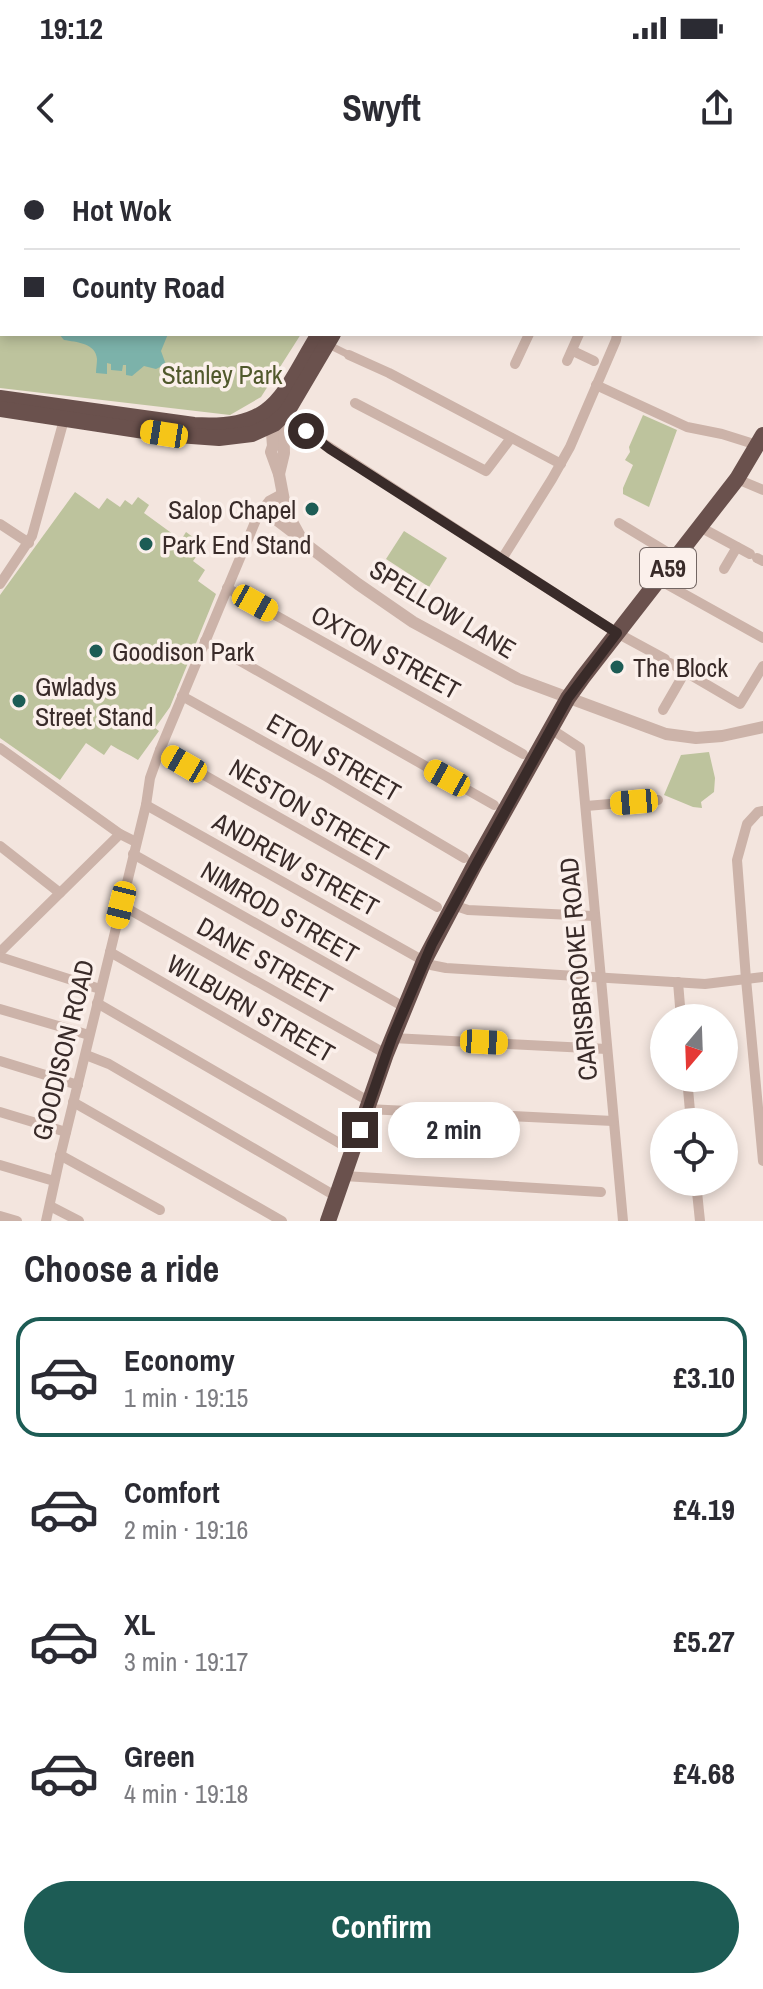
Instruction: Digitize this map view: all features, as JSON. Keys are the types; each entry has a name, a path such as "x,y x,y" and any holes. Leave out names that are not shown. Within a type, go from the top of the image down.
{"highway":[{"path":"0,398 164,434 240,437 252,434 291,407 327,337"},
{"path":"0,409 210,426 275,417"},
{"name":"A59","path":"328,1221 389,1046 445,906 568,698 737,479 760,440"}],"street":[{"path":"515,364 528,336"},
{"path":"578,336 570,356 594,361"},
{"path":"502,559 561,464 616,336"},
{"path":"327,337 349,355 561,464"},
{"path":"596,385 687,427 760,440"},
{"path":"355,403 486,471 511,438"},
{"path":"0,584 29,543 65,413"},
{"path":"275,417 617,633 740,704 763,666"},
{"name":"SPELLOW LANE","path":"275,417 271,452 289,519 303,542"},
{"name":"SPELLOW LANE","path":"275,417 284,453 279,474"},
{"path":"240,437 261,441 271,452"},
{"path":"737,479 763,490"},
{"path":"261,509 282,494"},
{"name":"SPELLOW LANE","path":"261,509 413,622 505,673 666,734 696,738 763,727"},
{"name":"GOODISON ROAD","path":"46,1221 150,778 261,509"},
{"path":"619,523 677,558"},
{"path":"0,524 29,543"},
{"path":"700,527 757,557"},
{"path":"724,569 737,547"},
{"path":"659,580 763,638"},
{"name":"OXTON STREET","path":"227,588 523,754"},
{"path":"205,641 494,805"},
{"path":"650,666 664,659"},
{"path":"663,710 685,672"},
{"name":"ETON STREET","path":"182,696 464,858"},
{"name":"CARISBROOKE ROAD","path":"551,729 580,748 623,1221"},
{"name":"NIMROD STREET","path":"0,748 135,848 404,1007"},
{"name":"NESTON STREET","path":"160,750 445,906"},
{"name":"ANDREW STREET","path":"147,799 431,965 705,984 763,977"},
{"path":"586,806 658,800"},
{"path":"763,811 747,824 737,860 763,1161"},
{"path":"100,989 1,950 120,834"},
{"path":"0,846 60,893"},
{"name":"DANE STREET","path":"121,905 389,1046"},
{"path":"445,906 468,910 594,916"},
{"name":"WILBURN STREET","path":"110,952 368,1105"},
{"path":"678,982 680,1004"},
{"path":"97,1003 353,1151"},
{"path":"0,1009 89,1035"},
{"path":"389,1046 607,1049"},
{"path":"86,1055 117,1069 337,1197"},
{"path":"0,1061 78,1085"},
{"path":"73,1102 267,1217 282,1221"},
{"path":"368,1105 613,1121"},
{"path":"0,1112 66,1132"},
{"path":"60,1155 160,1210"},
{"path":"0,1165 54,1181"},
{"path":"344,1176 601,1192"},
{"path":"697,1196 700,1221"},
{"path":"50,1206 79,1221"},
{"path":"0,1216 17,1221"}],"green space":[{"name":"Stanley Park","path":"0,336 300,336 261,397 230,415 0,388"},
{"path":"643,415 677,430 649,507 623,494 633,465 625,460"},
{"name":"Goodison Park","path":"75,492 99,509 107,498 120,507 125,500 132,505 138,497 149,505 144,513 181,540 186,532 197,540 192,548 199,553 193,561 205,570 198,581 216,594 170,707 155,728 159,731 138,760 111,745 104,755 86,743 60,780 0,738 0,595"},
{"path":"404,531 447,558 429,587 386,559"},
{"path":"709,752 715,778 714,792 701,802 702,808 664,795 681,755"}],"water":[{"path":"61,336 167,336 161,351 165,362 156,369 144,366 132,376 126,375 126,365 123,365 122,371 111,370 111,364 107,363 107,374 96,373 97,359 93,350 85,344 64,340"}],"place":[{"name":"Salop Chapel","path":"312,509"},
{"name":"Park End Stand","path":"146,544"},
{"name":"Goodison Park","path":"96,651"},
{"name":"The Block","path":"617,667"},
{"name":"Gwladys Street Stand","path":"19,701"}],"route":[{"path":"306,431 617,633 568,698 432,944 392,1038 360,1130"}]}
